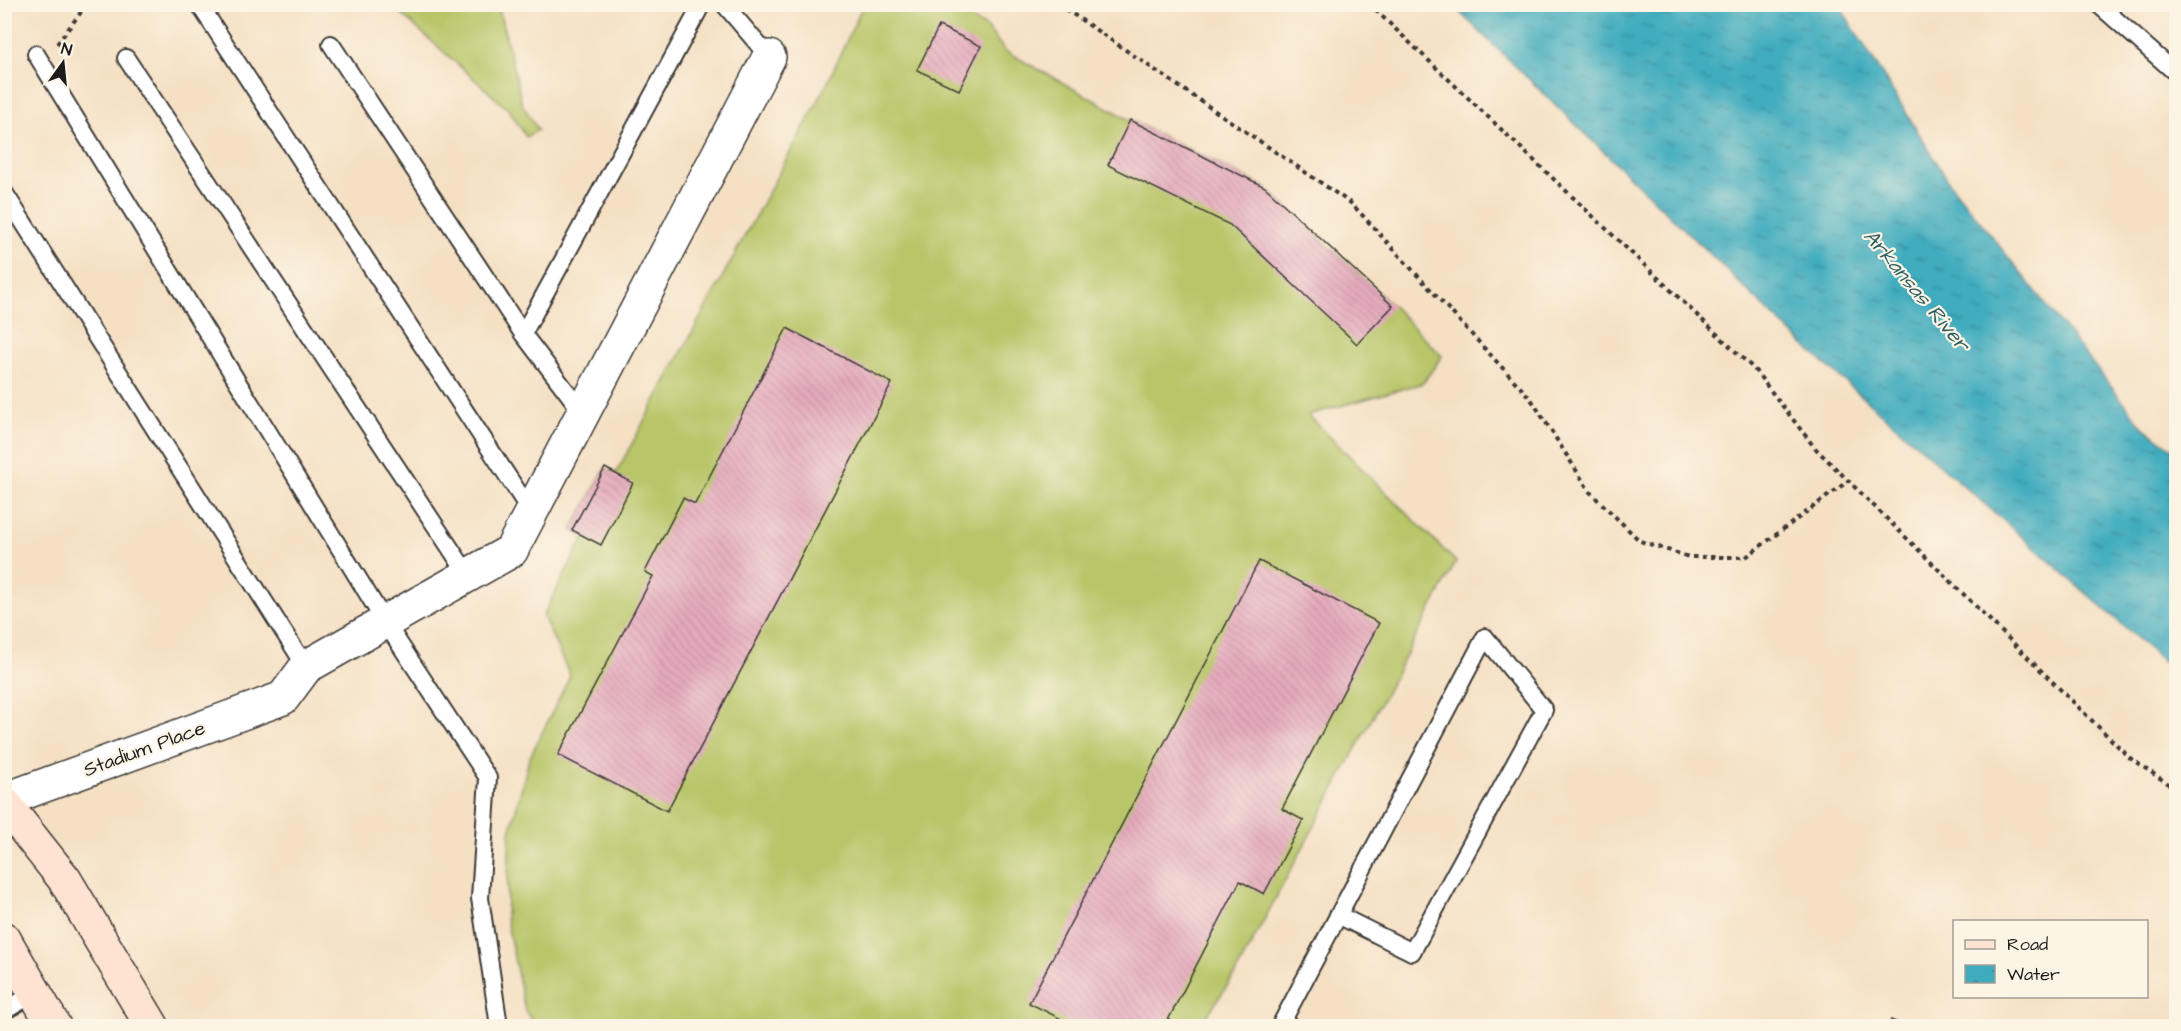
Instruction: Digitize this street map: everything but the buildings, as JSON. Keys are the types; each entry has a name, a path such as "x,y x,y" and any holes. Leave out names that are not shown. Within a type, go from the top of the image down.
{"street":[{"path":"306,667 511,551 769,57"},
{"name":"Stadium Place","path":"4,801 283,698 306,667"},
{"path":"4,801 65,880 152,1026"},
{"path":"4,939 54,1026"}],"lane":[{"path":"199,4 531,512"},
{"path":"524,334 702,4"},
{"path":"724,4 769,57"},
{"path":"2098,4 2176,73"},
{"path":"331,44 524,334 583,413"},
{"path":"36,54 385,622 488,778 480,898 499,1026"},
{"path":"126,58 468,575"},
{"path":"4,192 306,667"},
{"path":"1280,1026 1338,915 1485,637 1544,710 1412,952 1338,915"},
{"path":"4,1011 35,993"}],"path":[{"path":"1058,4 1352,204 1531,399 1590,492 1640,542 1689,557 1746,557 1848,481"},
{"path":"1369,4 1754,369 1815,448 2130,758 2176,789"}],"green space":[{"path":"391,5 498,5 522,104 538,130 526,137 510,111"},
{"path":"863,5 943,5 987,27 1005,51 1130,120 1265,187 1393,306 1442,356 1423,383 1308,415 1456,562 1235,974 1200,1026 536,1026 525,1011 506,918 510,832 529,759 570,676 543,616 584,537 572,530 605,468 616,473 825,88"}],"water":[{"name":"Arkansas River","path":"1452,5 1839,5 1951,185 2143,427 2176,451 2176,672 1809,350"}]}
